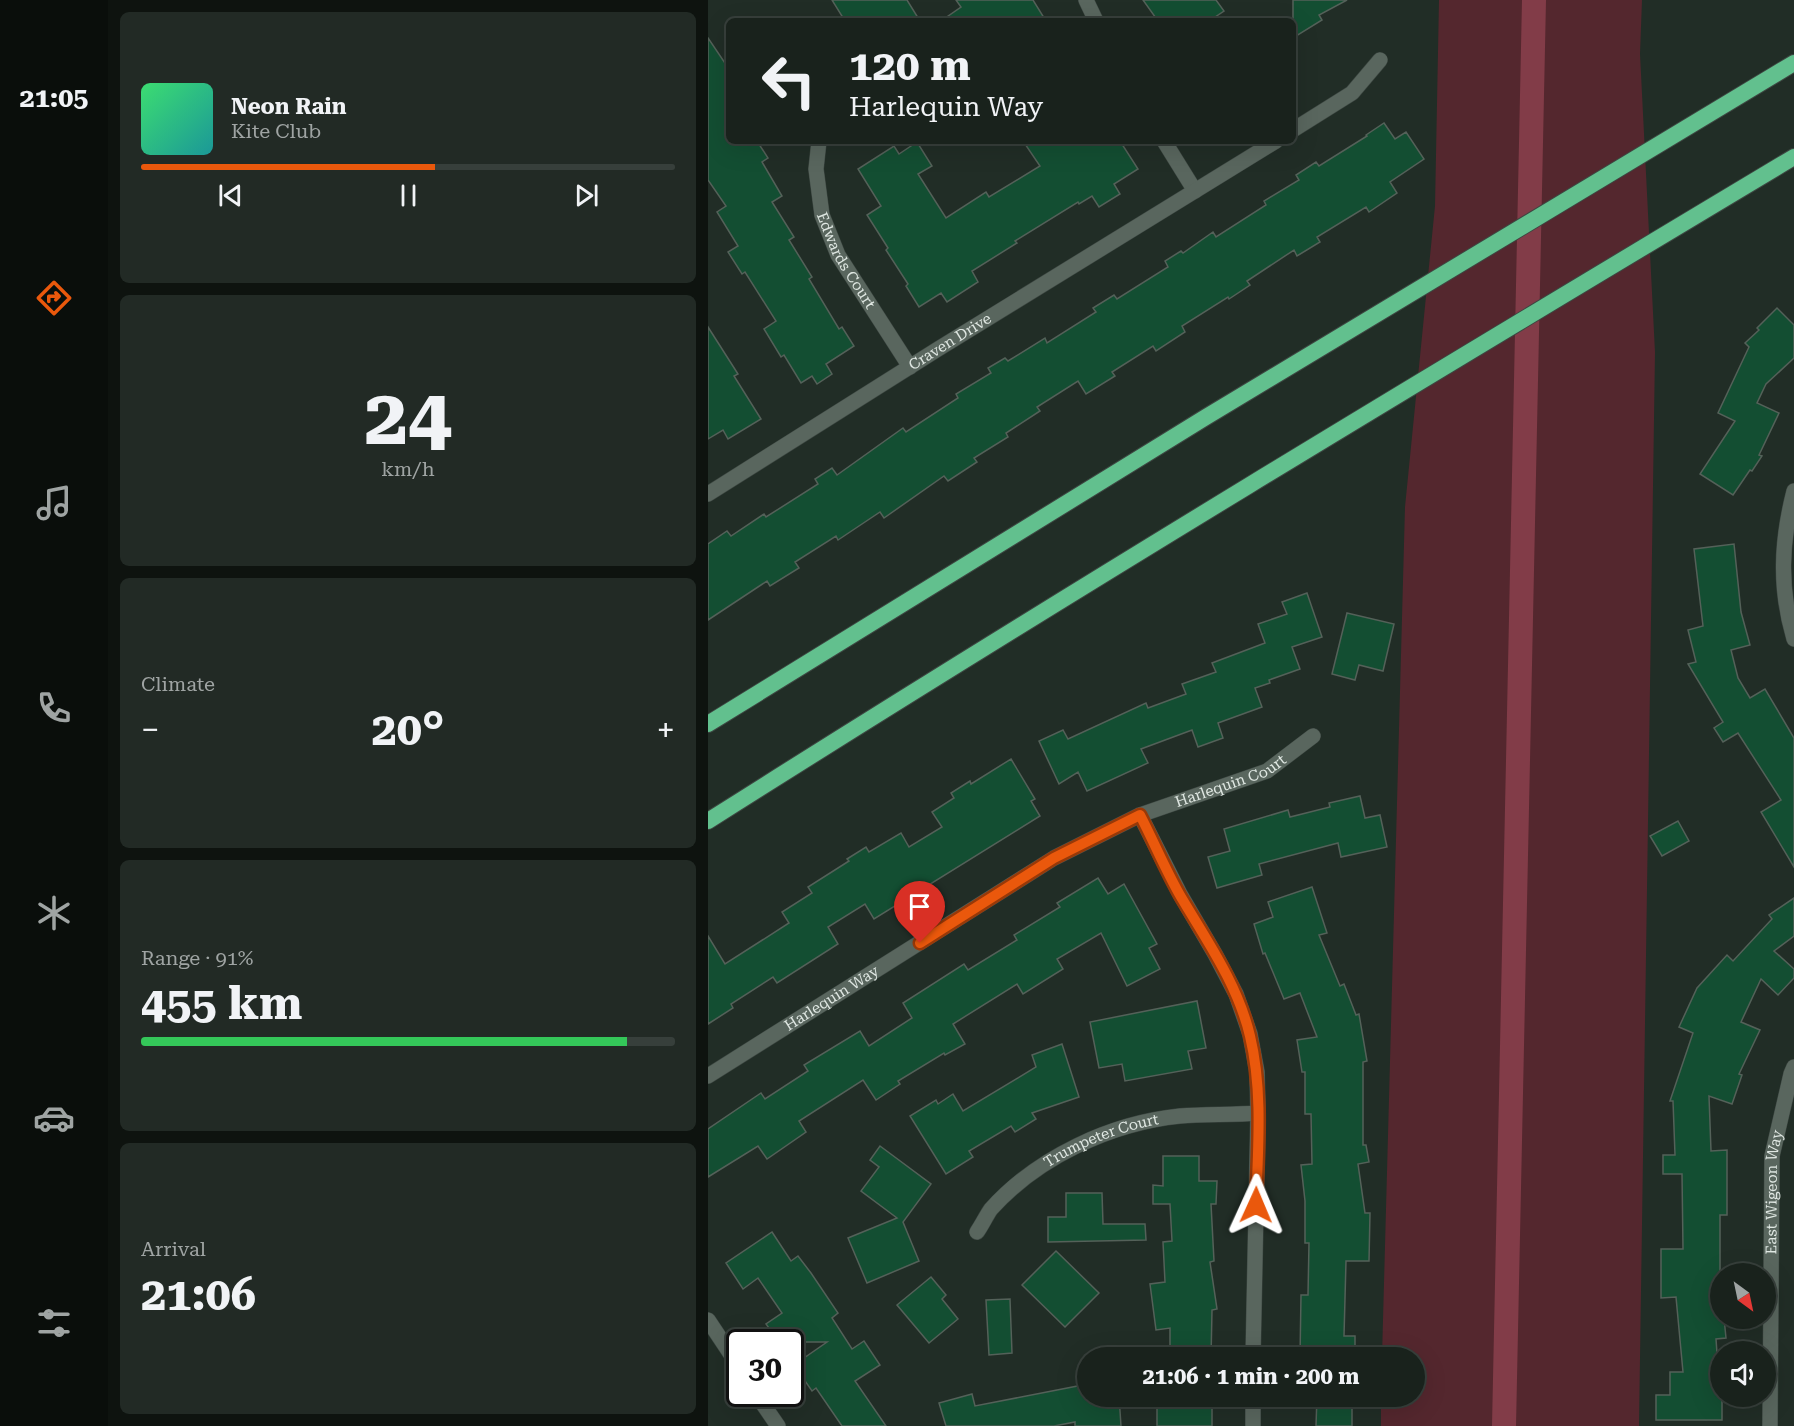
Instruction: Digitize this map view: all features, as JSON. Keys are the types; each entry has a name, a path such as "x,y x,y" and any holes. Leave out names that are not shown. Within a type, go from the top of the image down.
{"highway":[{"path":"708,724 1469,257 1794,63"},
{"path":"708,821 1470,351 1794,157"}],"street":[{"path":"1086,0 1095,18"},
{"path":"1296,128 1352,93 1380,60"},
{"name":"Edwards Court","path":"819,144 816,169 822,215 838,255 910,367"},
{"path":"1166,144 1195,191"},
{"name":"Craven Drive","path":"708,494 1271,144"},
{"path":"1794,491 1786,522 1782,568 1786,612 1794,639"},
{"name":"Harlequin Court","path":"1140,815 1267,771 1313,736"},
{"path":"1140,815 1180,894 1236,994 1250,1035 1255,1063 1258,1113 1253,1347"},
{"name":"Harlequin Way","path":"708,1076 1054,858 1140,815"},
{"name":"East Wigeon Way","path":"1770,1426 1772,1156 1794,1067"},
{"name":"Trumpeter Court","path":"977,1232 990,1211 1019,1182 1044,1164 1074,1148 1128,1126 1179,1116 1258,1113"},
{"path":"708,1320 726,1347"},
{"path":"765,1407 778,1426"},
{"path":"1253,1407 1253,1426"}],"shaded area":[{"path":"1439,0 1642,0 1640,54 1655,352 1639,1426 1381,1426 1381,1407 1425,1407 1425,1347 1382,1347 1405,507 1435,206"}],"building":[{"path":"832,0 907,0 918,18 843,18"},
{"path":"956,0 1033,0 1044,18 945,18 961,7"},
{"path":"1143,0 1216,0 1224,11 1214,18 1156,18"},
{"path":"1293,0 1347,0 1319,15 1322,20 1296,36 1296,18 1293,18"},
{"path":"708,38 726,65 726,144 759,144 768,158 762,162 782,196 772,202 794,237 789,240 812,277 809,279 839,329 842,327 854,346 826,364 832,374 817,384 812,376 801,383 784,355 781,357 764,329 776,321 745,272 742,274 728,252 738,246 717,212 726,206 708,180"},
{"path":"1384,123 1395,139 1406,132 1424,159 1390,182 1397,193 1369,212 1366,207 1317,237 1320,242 1297,256 1294,250 1247,281 1250,285 1182,326 1185,332 1156,351 1153,346 1112,372 1115,376 1086,394 1078,381 1037,407 1040,411 1006,433 1008,437 974,458 977,462 948,481 944,476 884,518 880,512 838,540 836,536 795,562 799,568 770,586 767,581 708,620 708,544 727,531 731,536 764,514 766,517 818,484 815,479 832,468 837,475 903,428 906,432 958,398 956,394 991,373 988,368 1005,358 1008,361 1045,338 1047,343 1096,312 1093,308 1114,295 1117,299 1168,267 1165,261 1181,251 1183,253 1213,232 1216,237 1266,205 1264,201 1299,180 1296,175 1316,162 1319,166"},
{"path":"914,144 918,144 932,166 918,174 946,218 986,192 989,197 1040,166 1025,144 1122,144 1138,169 1114,184 1120,194 1099,207 1092,196 1079,204 1078,202 972,271 978,282 947,302 941,293 919,307 906,286 908,284 886,250 888,248 867,215 881,206 858,169 894,146 899,154"},
{"path":"1777,308 1794,325 1794,358 1766,384 1757,403 1779,413 1759,455 1762,456 1733,495 1700,474 1735,421 1718,413 1749,347 1745,343"},
{"path":"708,327 738,374 734,376 761,419 728,439 723,430 708,439"},
{"path":"1734,544 1741,612 1750,645 1731,650 1738,678 1750,698 1765,689 1794,738 1794,867 1761,812 1781,800 1738,733 1723,742 1714,728 1723,722 1688,664 1696,662 1688,630 1703,626 1694,549"},
{"path":"1307,593 1322,637 1292,647 1300,669 1269,680 1270,683 1255,688 1262,707 1218,723 1223,738 1198,747 1192,730 1141,749 1148,763 1087,791 1078,772 1059,784 1039,741 1063,730 1068,739 1146,703 1148,708 1186,694 1182,684 1216,672 1212,663 1265,643 1258,624 1287,614 1282,602"},
{"path":"1347,613 1394,624 1383,671 1359,665 1355,680 1332,674"},
{"path":"1011,759 1035,799 1031,801 1040,816 874,919 865,904 828,927 838,944 777,983 773,977 731,1004 733,1008 708,1024 708,936 725,964 789,923 782,912 812,893 808,887 849,861 847,859 866,847 869,852 901,833 909,847 942,827 932,812 954,798 951,793 970,781 971,784"},
{"path":"1360,796 1365,818 1380,815 1387,847 1341,857 1338,843 1259,864 1262,875 1217,888 1208,857 1230,851 1224,829 1288,810 1290,817 1330,807 1329,803"},
{"path":"1678,821 1689,841 1662,856 1650,836"},
{"path":"1098,878 1108,894 1124,884 1157,944 1149,948 1160,969 1127,986 1101,933 1057,959 1063,969 1023,994 1017,984 953,1024 965,1044 945,1055 944,1053 898,1081 900,1084 876,1100 863,1080 799,1121 806,1132 767,1159 758,1146 708,1177 708,1129 761,1093 765,1099 808,1071 804,1065 860,1031 869,1046 912,1018 903,1003 964,964 968,970 1017,940 1014,935 1060,907 1057,903"},
{"path":"1312,887 1327,933 1319,935 1340,986 1344,984 1356,1015 1359,1014 1367,1061 1363,1062 1363,1145 1366,1145 1369,1162 1358,1164 1365,1213 1370,1213 1369,1261 1346,1261 1344,1336 1355,1336 1355,1347 1300,1347 1301,1295 1308,1295 1309,1243 1305,1243 1305,1201 1301,1165 1312,1164 1311,1114 1305,1114 1305,1072 1302,1072 1297,1040 1317,1037 1300,993 1284,999 1265,953 1263,954 1254,924 1273,917 1268,902"},
{"path":"1794,898 1794,936 1774,951 1794,969 1794,978 1778,995 1761,979 1741,1022 1760,1030 1739,1074 1742,1075 1732,1104 1709,1096 1711,1151 1727,1150 1727,1215 1720,1215 1720,1263 1710,1263 1710,1329 1725,1329 1726,1338 1710,1341 1710,1407 1722,1407 1722,1420 1656,1420 1656,1395 1670,1395 1670,1372 1683,1372 1676,1297 1661,1298 1661,1249 1683,1249 1682,1174 1663,1174 1663,1155 1675,1155 1673,1101 1670,1101 1693,1033 1679,1027 1697,988 1727,955 1733,961 1772,919 1769,915"},
{"path":"1197,1001 1206,1048 1188,1051 1192,1069 1125,1081 1122,1064 1099,1068 1090,1022"},
{"path":"1062,1044 1079,1097 1032,1113 1036,1119 1015,1132 1011,1126 969,1151 973,1157 946,1174 910,1116 936,1100 938,1104 953,1094 963,1111 1036,1067 1032,1055"},
{"path":"880,1146 931,1184 903,1222 919,1261 867,1283 848,1238 897,1218 861,1191 879,1167 870,1160"},
{"path":"1163,1156 1199,1156 1199,1181 1217,1181 1216,1204 1211,1204 1214,1261 1210,1262 1217,1309 1212,1310 1211,1347 1170,1347 1170,1328 1156,1330 1150,1284 1165,1282 1163,1242 1172,1241 1170,1204 1153,1204 1153,1185 1163,1186"},
{"path":"1066,1193 1102,1193 1103,1224 1145,1224 1146,1240 1048,1242 1048,1217 1066,1217"},
{"path":"772,1232 791,1261 798,1256 838,1313 832,1318 852,1349 864,1341 880,1365 855,1381 886,1426 842,1426 816,1388 812,1391 804,1379 804,1358 827,1342 804,1342 804,1329 770,1329 766,1324 782,1313 758,1278 743,1289 726,1263"},
{"path":"1056,1251 1099,1293 1065,1327 1022,1285"},
{"path":"931,1277 946,1295 942,1299 958,1319 929,1343 897,1305"},
{"path":"1010,1299 1012,1353 989,1355 986,1300"},
{"path":"1077,1386 1077,1407 1120,1407 1121,1426 1075,1426 1075,1422 1054,1426 946,1426 939,1403 972,1394 975,1406"},
{"path":"1157,1407 1212,1407 1212,1426 1157,1426"},
{"path":"1317,1407 1352,1407 1352,1426 1316,1426"}],"waterway":[{"path":"1504,1426 1534,0"}],"route":[{"path":"920,943 1054,858 1140,815 1180,894 1236,994 1250,1035 1257,1072 1256,1205"}]}
